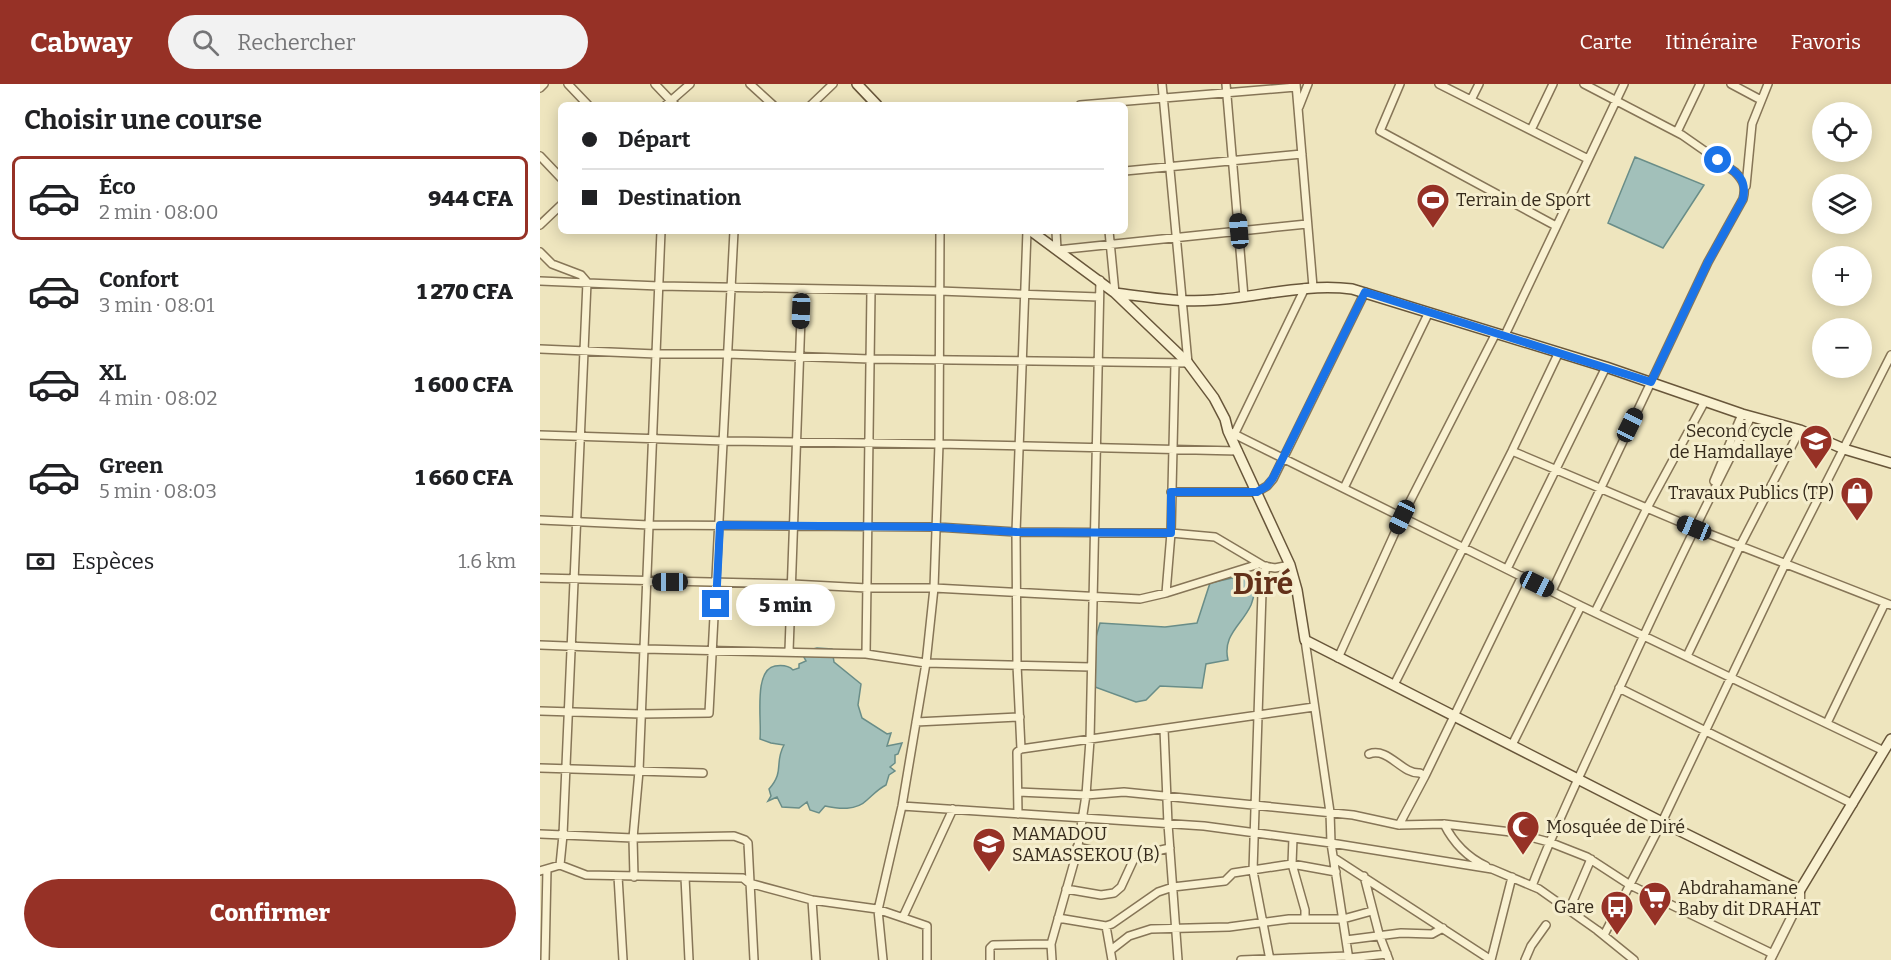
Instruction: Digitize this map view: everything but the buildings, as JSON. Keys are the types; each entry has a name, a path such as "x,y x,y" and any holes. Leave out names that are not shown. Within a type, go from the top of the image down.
{"main road":[{"path":"857,84 874,102"},
{"path":"1033,234 1115,293 1188,363 1214,398 1290,565 1297,590 1305,640 1800,890 1891,739"},
{"path":"1115,293 1182,301 1244,297 1309,288 1341,287 1365,292 1606,366 1747,415 1800,430 1844,449 1891,464"}],"street":[{"path":"540,88 544,84"},
{"path":"568,84 585,102"},
{"path":"656,84 669,102"},
{"path":"672,102 690,84"},
{"path":"750,84 770,102"},
{"path":"814,102 833,84"},
{"path":"540,350 870,359 939,358 1188,363 1162,84"},
{"path":"1226,84 1244,297"},
{"path":"1298,109 1308,84"},
{"path":"1400,84 1380,131 1556,226"},
{"path":"1439,84 1588,159"},
{"path":"1471,100 1479,84"},
{"path":"1531,130 1554,84"},
{"path":"1584,84 1677,132 1735,172 1742,179 1746,189"},
{"path":"1338,658 1402,517 1501,334 1624,84"},
{"path":"1677,132 1700,84"},
{"path":"1731,84 1761,100"},
{"path":"1552,591 1708,262 1743,199 1746,189 1750,131 1768,84"},
{"path":"1118,102 1296,85 1307,224 1309,288 1231,432 1581,606 1884,751"},
{"path":"1128,171 1302,154"},
{"path":"540,156 558,175"},
{"path":"540,225 558,208"},
{"path":"1056,234 1057,250 1307,224"},
{"path":"634,877 633,838 639,771 661,234"},
{"path":"540,711 641,714 709,713 725,441 734,234"},
{"path":"883,960 878,910 902,806 926,663 934,588 939,444 940,234"},
{"path":"1021,749 1017,665 1016,532 1029,234"},
{"path":"1109,234 1115,293"},
{"path":"540,252 552,264 581,275 587,282 564,835 560,865"},
{"path":"1052,960 1051,944 1077,847 1086,795 1090,740 1100,280"},
{"path":"540,281 1099,297"},
{"path":"789,651 802,289"},
{"path":"866,654 871,291"},
{"path":"1171,492 1257,492 1267,486 1284,459 1365,292"},
{"path":"1344,488 1429,312"},
{"path":"1394,685 1464,548 1559,352"},
{"path":"1604,935 1662,822 1785,564 1891,355"},
{"path":"1166,593 1171,533 1174,363"},
{"path":"1507,569 1606,366"},
{"path":"1595,612 1647,508 1705,401"},
{"path":"1707,495 1747,415"},
{"path":"1532,886 1549,842 1643,635 1747,415"},
{"path":"1688,656 1740,546 1800,430"},
{"path":"540,435 797,443 1238,451"},
{"path":"1512,451 1694,528 1888,604 1827,723"},
{"path":"540,520 649,525 937,527 1016,532 1171,533 1215,537 1262,565 1275,568 1290,565"},
{"path":"540,578 934,588 1140,599 1262,565"},
{"path":"1262,565 1253,871 1270,959"},
{"path":"1399,825 1522,576"},
{"path":"1512,745 1581,606"},
{"path":"1305,640 1348,958"},
{"path":"540,645 866,654 926,663 1091,668"},
{"path":"1619,688 1853,804"},
{"path":"1018,814 1017,752 1021,749 1314,707"},
{"path":"916,722 1020,717"},
{"path":"1164,729 1166,796 1178,960"},
{"path":"1370,754 1375,752 1384,754 1414,773 1425,776"},
{"path":"540,768 703,773"},
{"path":"1018,792 1086,795 1124,792 1330,812 1399,825 1444,824 1510,832 1549,842 1592,859 1630,885 1771,957 1800,900 1800,890"},
{"path":"902,806 1168,824 1255,833 1492,869"},
{"path":"903,917 953,809"},
{"path":"1444,824 1451,838 1478,862 1532,886 1604,935 1634,960"},
{"path":"540,834 633,838 734,836 745,840 748,843 754,960"},
{"path":"1293,838 1292,864 1305,910 1305,919"},
{"path":"1077,847 1108,854 1138,855 1170,848"},
{"path":"1066,889 1101,895 1114,893 1121,887 1138,855"},
{"path":"1334,858 1491,960 1512,877"},
{"path":"1569,910 1592,859"},
{"path":"1058,918 1106,926 1158,892 1173,887 1225,881 1233,873 1292,864 1336,872"},
{"path":"545,960 543,870 560,865 586,875 743,878 749,883 812,900 878,910 927,926 927,960"},
{"path":"618,876 623,960"},
{"path":"1241,960 1388,957 1372,911 1364,876"},
{"path":"685,877 689,960"},
{"path":"812,900 816,960"},
{"path":"1111,950 1129,936 1151,929 1229,927 1262,922 1342,919 1372,911"},
{"path":"1525,960 1531,946 1546,925"},
{"path":"1106,926 1112,960"},
{"path":"1346,940 1379,934 1432,934 1443,928"},
{"path":"990,960 990,948 993,945 1051,944"}],"water":[{"path":"1635,157 1704,185 1663,248 1608,223"},
{"path":"1250,574 1258,581 1251,605 1230,637 1228,660 1206,664 1202,688 1160,686 1146,700 1136,702 1095,687 1096,637 1100,623 1165,627 1197,623 1210,583"},
{"path":"817,648 832,649 834,662 861,684 858,705 862,718 887,734 891,733 887,746 902,743 898,754 895,755 895,763 890,767 895,771 889,775 886,785 863,804 853,808 825,806 819,813 810,810 807,802 799,808 782,807 777,797 768,801 771,796 769,789 777,777 784,745 760,739 761,686 768,670 775,666 785,666 793,670 799,668 799,664 806,661 801,652"}],"place":[{"name":"Terrain de Sport","path":"1433,229"},
{"name":"Second cycle de Hamdallaye","path":"1816,470"},
{"name":"Travaux Publics (TP)","path":"1857,522"},
{"name":"Mosquée de Diré","path":"1523,856"},
{"name":"MAMADOU SAMASSEKOU (B)","path":"989,873"},
{"name":"Abdrahamane Baby dit DRAHAT","path":"1655,927"},
{"name":"Gare","path":"1617,936"}],"district":[{"name":"Diré","path":"1263,584"}],"route":[{"path":"716,604 720,525 849,528 937,527 1016,532 1171,533 1171,492 1257,492 1267,486 1284,459 1365,292 1651,382 1708,262 1743,199 1746,189 1742,179 1718,160"}]}
